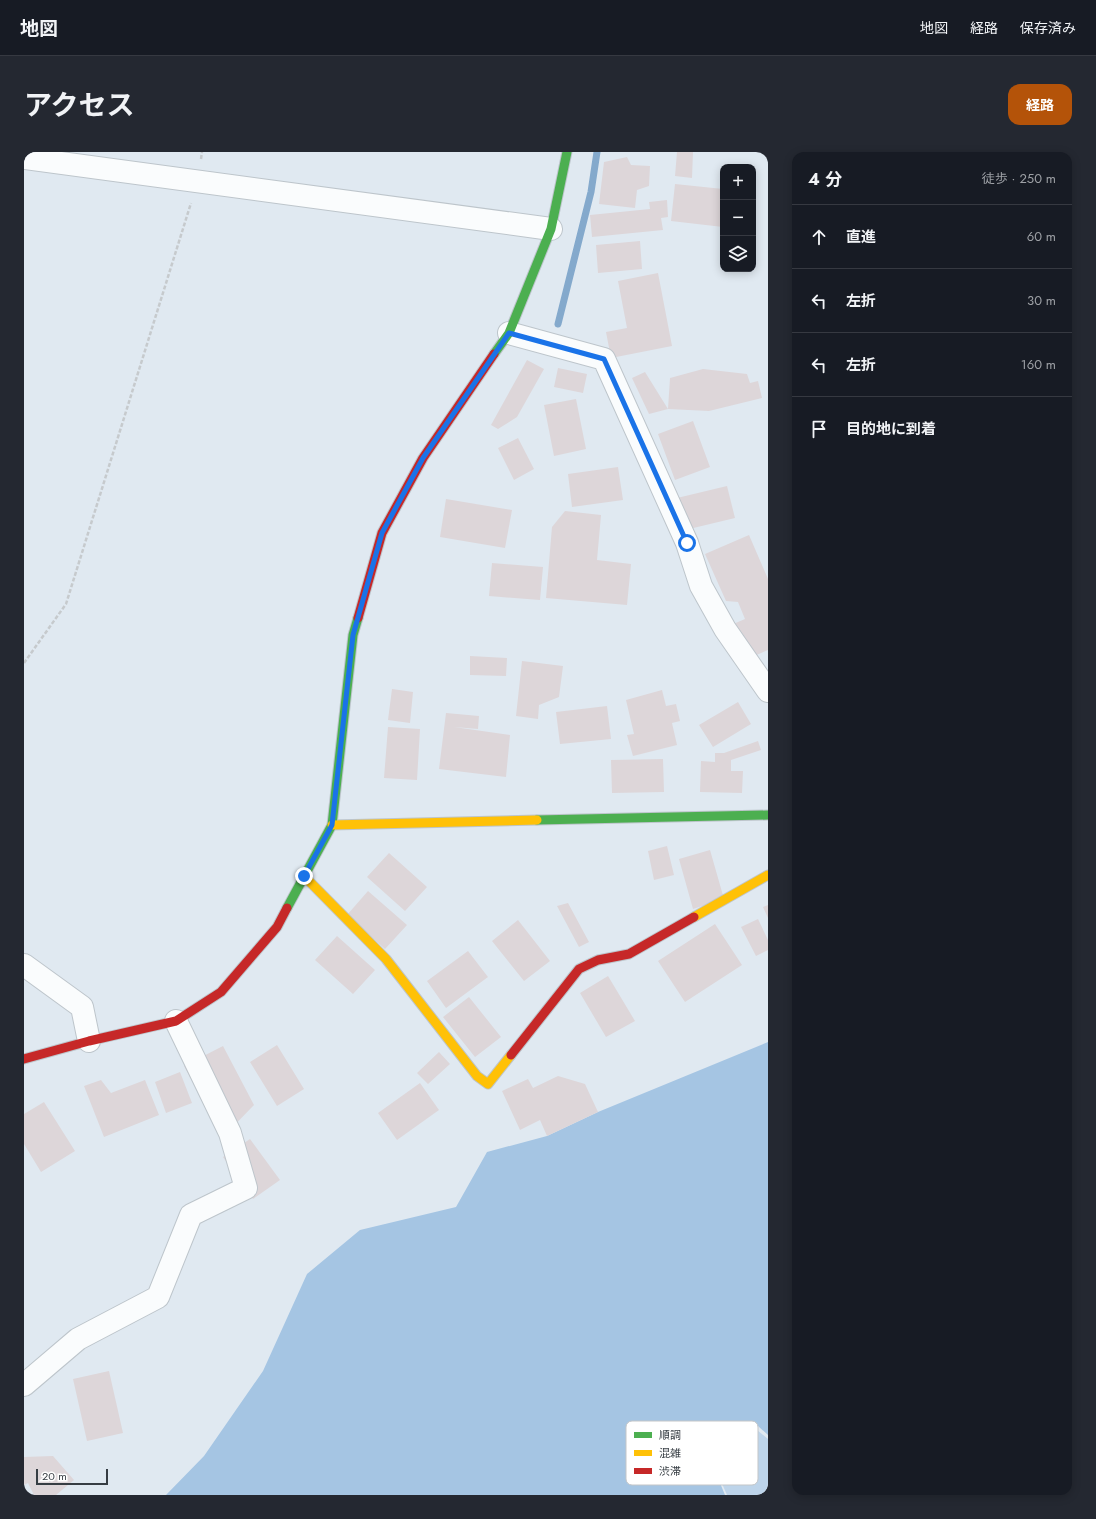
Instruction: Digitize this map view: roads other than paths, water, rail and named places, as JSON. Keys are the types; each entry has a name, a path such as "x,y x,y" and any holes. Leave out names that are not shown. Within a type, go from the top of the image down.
{"street":[{"path":"24,1059 89,1041 176,1021 221,992 277,927 332,825 353,635 382,533 423,458 509,333 551,229 567,152"},
{"path":"24,158 551,229"},
{"path":"509,333 604,359 687,543 701,586 725,629 768,690"},
{"path":"332,825 768,815"},
{"path":"304,876 386,959 477,1076 488,1084 579,969 598,960 629,954 768,875"},
{"path":"24,965 82,1007 89,1041"},
{"path":"24,1385 78,1339 158,1297 191,1215 246,1188 230,1133 176,1021"}],"waterway":[{"path":"558,324 591,192 597,152"}]}
